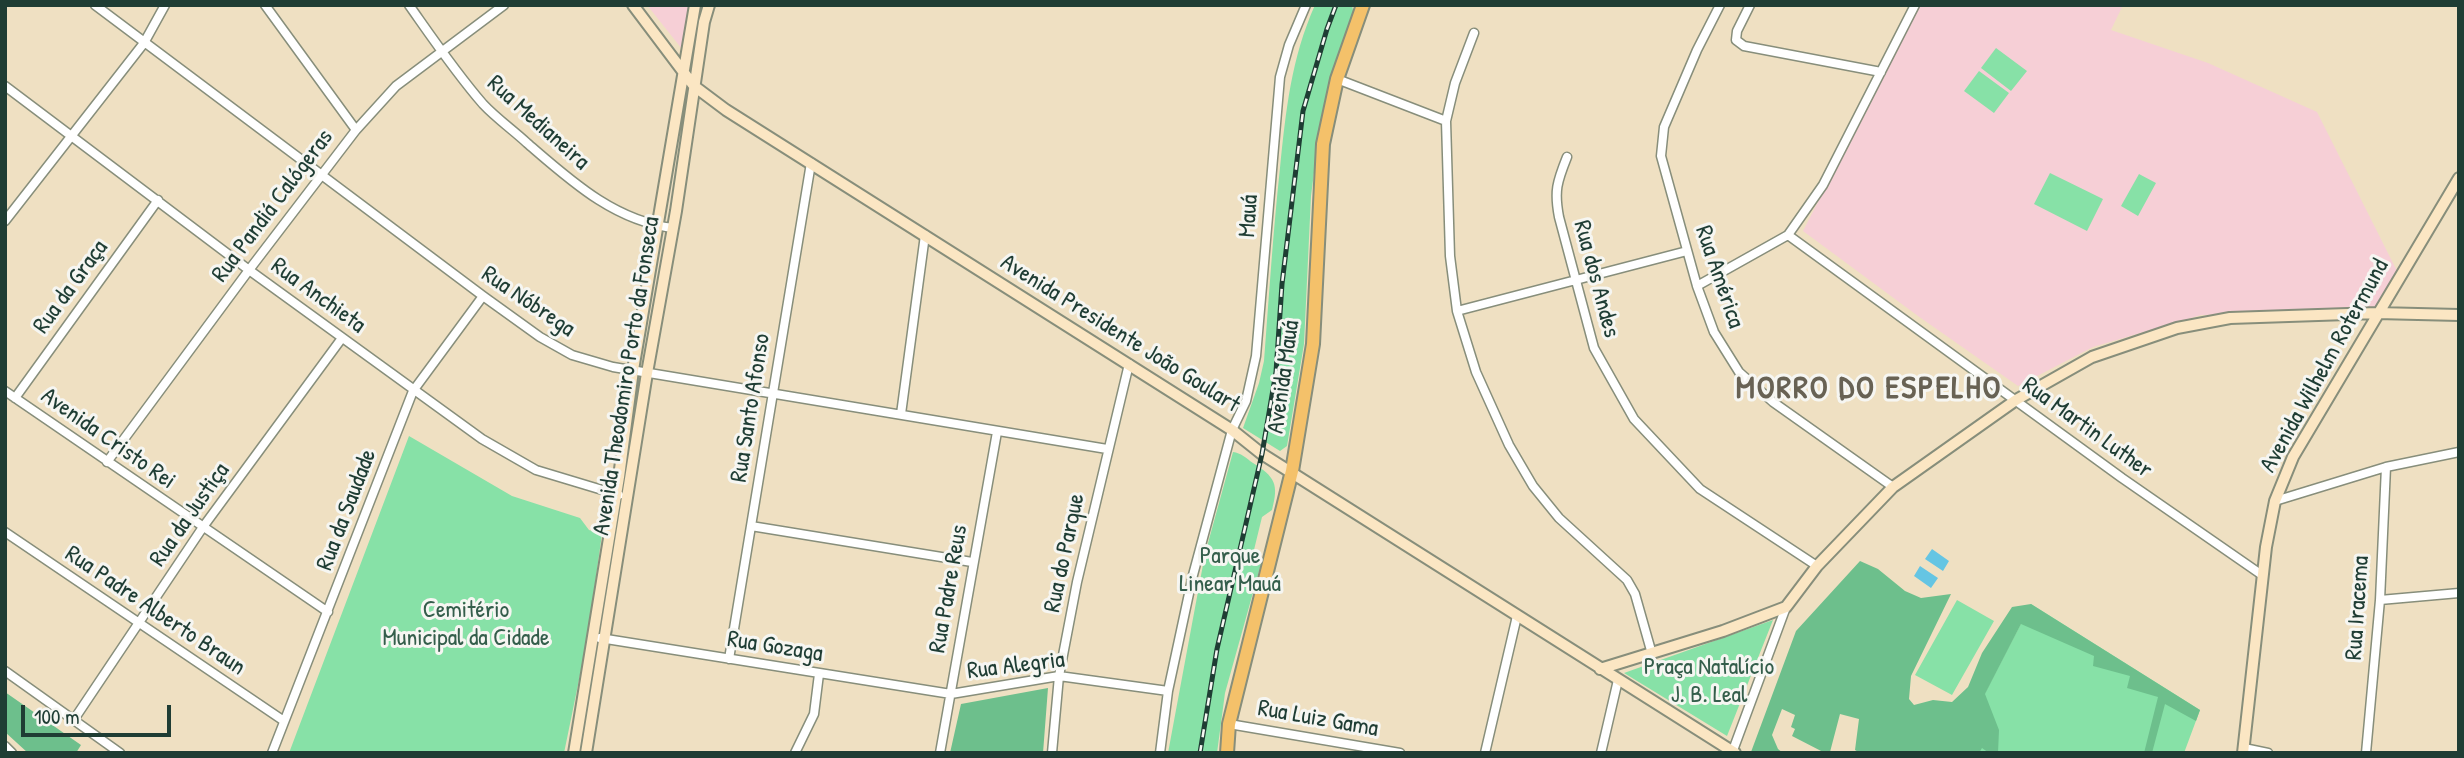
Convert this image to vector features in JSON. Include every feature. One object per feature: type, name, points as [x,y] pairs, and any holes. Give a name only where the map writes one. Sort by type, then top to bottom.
[{"type":"main road","name":"Avenida Mauá","points":[[1227,753],[1228,724],[1292,471],[1312,344],[1323,144],[1337,79],[1363,5]]},
{"type":"street","name":"Rua Nóbrega","points":[[94,5],[483,296],[540,337],[572,355],[647,373],[1107,449]]},
{"type":"street","points":[[5,221],[144,43],[165,5]]},
{"type":"street","points":[[265,5],[356,130]]},
{"type":"street","name":"Rua Medianeira","points":[[410,5],[441,51],[484,106],[574,183],[617,211],[658,226],[673,228]]},
{"type":"street","name":"Rua Pandiá Calógeras","points":[[107,462],[356,130],[396,86],[504,5]]},
{"type":"street","name":"Avenida Presidente João Goulart","points":[[633,5],[694,86],[726,110],[1232,429],[1262,454],[1733,752]]},
{"type":"street","name":"Avenida Theodomiro Porto da Fonseca","points":[[574,753],[591,684],[607,590],[621,542],[673,228],[694,86],[698,20],[695,5]]},
{"type":"street","name":"Avenida Theodomiro Porto da Fonseca","points":[[607,590],[609,541],[633,370],[674,122],[683,71],[698,20],[709,5]]},
{"type":"street","name":"Mauá","points":[[1232,429],[1246,401],[1256,356],[1280,77],[1289,45],[1306,5]]},
{"type":"street","name":"Rua América","points":[[1720,5],[1697,50],[1664,127],[1661,156],[1687,251],[1714,332],[1740,372],[1773,402],[1893,487]]},
{"type":"street","points":[[1750,5],[1737,31],[1736,40],[1744,46],[1881,72]]},
{"type":"street","points":[[1698,286],[1788,235],[1823,185],[1915,5]]},
{"type":"street","points":[[1474,33],[1455,83],[1446,121],[1450,256],[1457,311],[1476,372],[1509,445],[1533,486],[1559,518],[1627,580],[1635,594],[1652,654]]},
{"type":"street","points":[[1337,79],[1446,121]]},
{"type":"street","name":"Rua Anchieta","points":[[5,86],[249,270],[482,439],[536,470],[629,496]]},
{"type":"street","points":[[674,122],[689,124]]},
{"type":"street","name":"Rua dos Andes","points":[[1567,157],[1556,183],[1555,197],[1594,348],[1634,419],[1700,489],[1817,566]]},
{"type":"street","name":"Rua Santo Afonso","points":[[729,659],[811,163]]},
{"type":"street","name":"Avenida Wilhelm Rotermund","points":[[2244,750],[2262,575],[2275,501],[2293,457],[2459,178]]},
{"type":"street","points":[[665,180],[680,182]]},
{"type":"street","name":"Rua da Graça","points":[[15,398],[158,200]]},
{"type":"street","points":[[901,414],[925,235]]},
{"type":"street","name":"Rua Martin Luther","points":[[1788,235],[2122,478],[2262,575]]},
{"type":"street","points":[[1457,311],[1687,251]]},
{"type":"street","points":[[651,263],[666,265]]},
{"type":"street","name":"Rua da Saudade","points":[[272,753],[413,391],[483,296]]},
{"type":"street","points":[[1733,752],[1786,607],[1817,566],[1893,487],[2016,400],[2092,357],[2177,328],[2230,318],[2377,313],[2459,315]]},
{"type":"street","points":[[643,314],[657,316]]},
{"type":"street","name":"Rua da Justiça","points":[[75,718],[203,527],[342,338]]},
{"type":"street","name":"Rua do Parque","points":[[1052,753],[1059,676],[1107,449],[1129,364]]},
{"type":"street","name":"Avenida Cristo Rei","points":[[5,391],[328,612]]},
{"type":"street","points":[[627,416],[640,416]]},
{"type":"street","name":"Avenida Mauá","points":[[1160,753],[1168,691],[1192,575],[1232,429]]},
{"type":"street","name":"Rua Padre Reus","points":[[940,753],[997,432]]},
{"type":"street","points":[[622,450],[635,452]]},
{"type":"street","points":[[2275,501],[2386,467],[2459,452]]},
{"type":"street","name":"Rua Iracema","points":[[2366,753],[2380,600],[2386,467]]},
{"type":"street","points":[[751,526],[972,562]]},
{"type":"street","name":"Rua Padre Alberto Braun","points":[[5,532],[284,721]]},
{"type":"street","points":[[609,541],[621,542]]},
{"type":"street","points":[[2380,600],[2459,593]]},
{"type":"street","points":[[1600,669],[1723,631],[1786,607]]},
{"type":"street","points":[[1485,753],[1517,617]]},
{"type":"street","name":"Rua Gozaga","points":[[599,638],[951,694]]},
{"type":"street","points":[[5,671],[75,718],[120,753]]},
{"type":"street","points":[[795,753],[814,714],[819,674]]},
{"type":"street","name":"Rua Alegria","points":[[951,694],[1059,676],[1168,691]]},
{"type":"street","points":[[1601,753],[1618,680]]},
{"type":"street","name":"Avenida Theodomiro Porto da Fonseca","points":[[586,753],[591,684]]},
{"type":"street","name":"Rua Luiz Gama","points":[[1228,724],[1360,749],[1401,753]]},
{"type":"street","points":[[576,738],[588,740]]},
{"type":"street","points":[[5,747],[12,753]]},
{"type":"street","points":[[2244,750],[2268,753]]},
{"type":"shaded area","points":[[647,5],[690,5],[682,49]]},
{"type":"shaded area","points":[[1919,5],[2123,5],[2111,30],[2208,63],[2317,112],[2399,275],[2376,311],[2201,315],[2093,347],[2018,386],[1803,231]]},
{"type":"green space","points":[[1315,5],[1352,5],[1354,15],[1331,77],[1320,126],[1311,196],[1304,344],[1287,446],[1280,451],[1243,428],[1264,361],[1278,192],[1291,85],[1300,45]]},
{"type":"green space","points":[[1996,48],[2027,71],[2011,91],[1981,68]]},
{"type":"green space","points":[[1979,71],[2009,93],[1994,113],[1964,91]]},
{"type":"green space","points":[[2050,173],[2103,199],[2087,231],[2034,204]]},
{"type":"green space","points":[[2139,174],[2156,183],[2138,216],[2121,206]]},
{"type":"green space","name":"Cemitério Municipal da Cidade","points":[[409,436],[512,496],[580,518],[589,530],[602,534],[587,641],[564,753],[289,753]]},
{"type":"green space","name":"Parque Linear Mauá","points":[[1233,452],[1239,453],[1271,477],[1275,487],[1272,510],[1262,517],[1253,554],[1261,564],[1225,693],[1217,753],[1168,753],[1205,554]]},
{"type":"green space","points":[[1860,561],[1878,569],[1905,591],[1921,598],[1951,594],[1911,676],[1909,699],[1914,705],[1933,700],[1952,702],[1968,687],[1982,653],[2012,607],[2031,604],[2200,710],[2196,721],[2165,704],[2152,753],[2144,753],[2158,697],[2127,688],[2130,676],[2093,666],[2094,656],[2021,624],[1985,694],[1999,730],[1998,753],[1989,753],[1982,748],[1979,753],[1860,753],[1855,750],[1859,719],[1840,714],[1830,752],[1825,753],[1792,736],[1795,729],[1791,727],[1795,715],[1782,709],[1772,735],[1778,749],[1783,753],[1751,752],[1796,631]]},
{"type":"green space","points":[[1957,600],[1994,621],[1952,695],[1915,675]]},
{"type":"green space","points":[[2031,604],[2200,710],[2184,753],[1954,753]]},
{"type":"green space","name":"Praça Natalício J. B. Leal","points":[[1773,620],[1727,736],[1624,673]]},
{"type":"green space","points":[[1048,688],[1043,753],[950,753],[961,704]]},
{"type":"green space","points":[[5,692],[81,745],[76,753],[28,753],[5,732]]},
{"type":"water","points":[[1932,549],[1949,561],[1943,571],[1925,559]]},
{"type":"water","points":[[1920,566],[1938,578],[1931,588],[1914,576]]},
{"type":"railway","points":[[1200,753],[1217,649],[1262,454],[1276,372],[1282,284],[1303,111],[1336,5]]},
{"type":"district","name":"MORRO DO ESPELHO","points":[[1869,389]]}]
